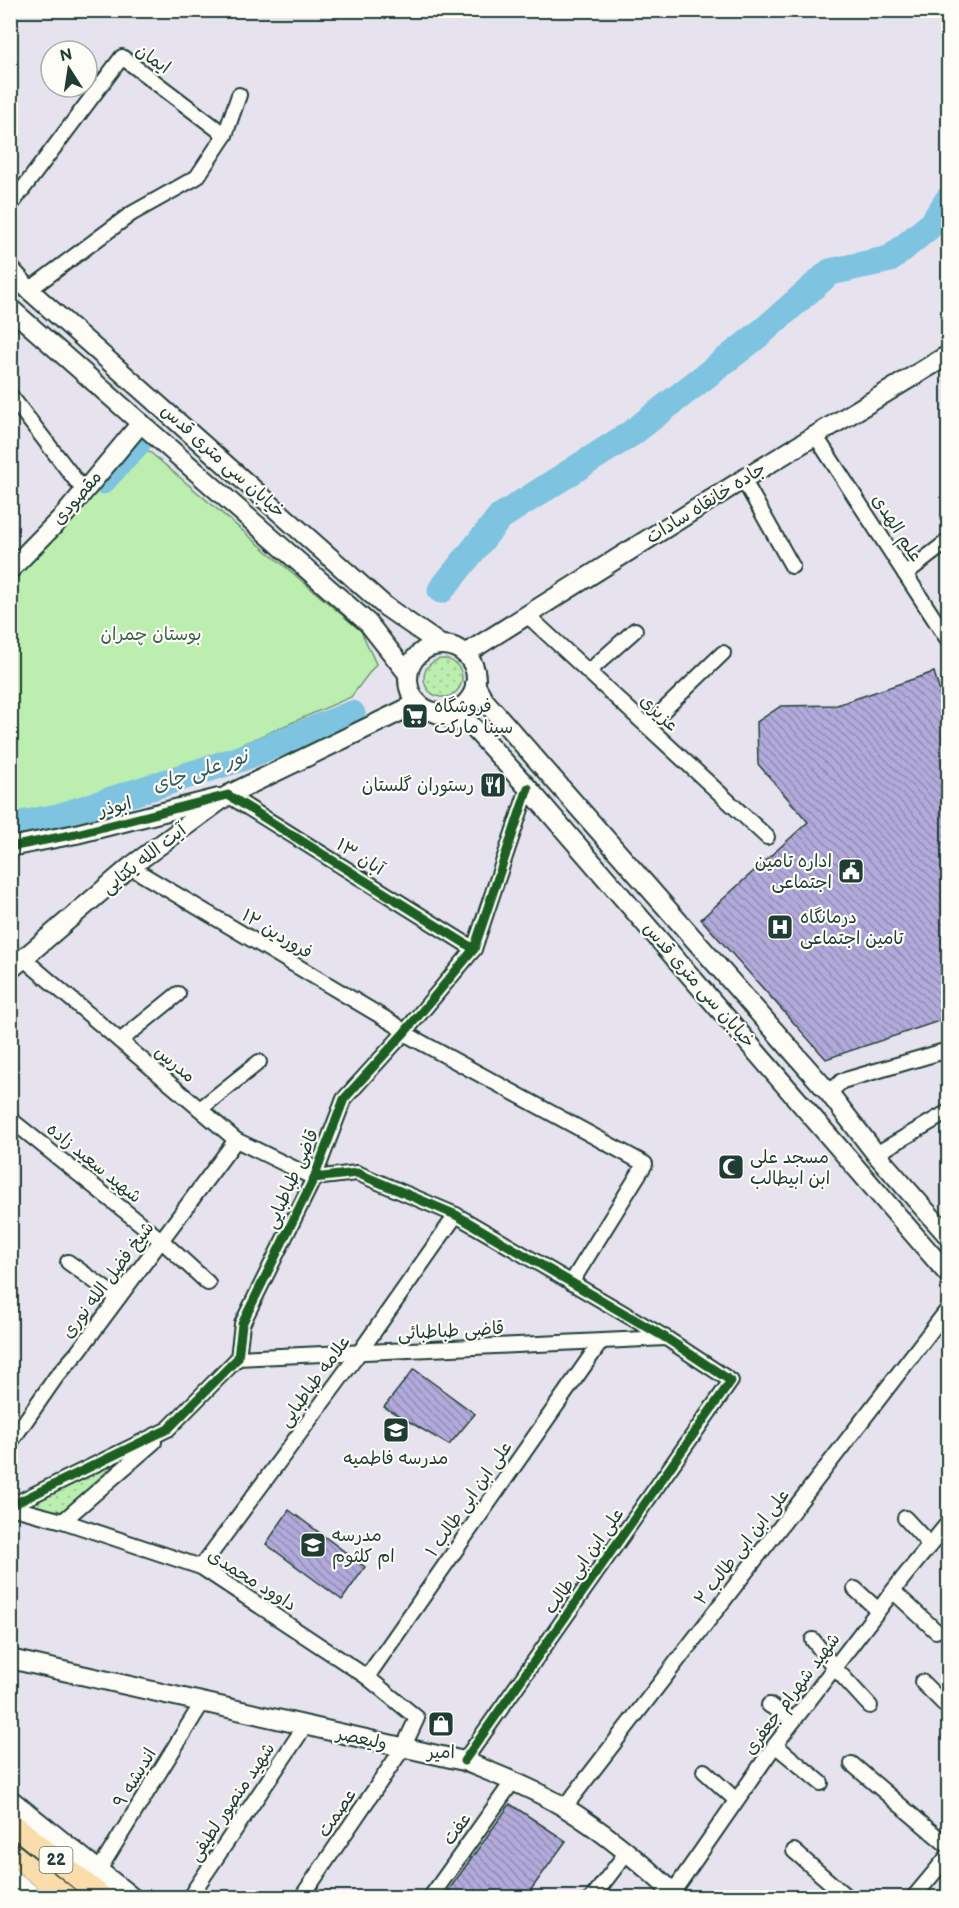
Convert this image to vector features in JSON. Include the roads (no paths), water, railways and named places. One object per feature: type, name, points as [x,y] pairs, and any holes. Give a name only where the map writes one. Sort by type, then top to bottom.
[{"type":"main road","name":"خیابان سی متری قدس","points":[[10,269],[29,290],[386,607],[441,645]]},
{"type":"main road","name":"خیابان سی متری قدس","points":[[12,312],[368,623],[408,674]]},
{"type":"main road","name":"جاده خانقاه سادات","points":[[465,654],[743,479],[948,355]]},
{"type":"main road","name":"مقصودی","points":[[10,570],[66,513],[141,423]]},
{"type":"main road","points":[[441,645],[450,646],[465,654],[475,669],[475,684],[466,703],[447,713],[436,713],[418,703],[411,694],[408,684],[408,674],[416,657],[424,651],[441,645]]},
{"type":"main road","name":"خیابان سی متری قدس","points":[[475,684],[484,700],[784,1042],[876,1154],[948,1236]]},
{"type":"main road","name":"آیت الله یکتایی","points":[[17,964],[130,867],[228,795],[418,703]]},
{"type":"main road","name":"خیابان سی متری قدس","points":[[436,713],[471,725],[763,1058],[948,1275]]},
{"type":"main road","name":"ابوذر","points":[[10,847],[76,834],[228,795]]},
{"type":"main road","points":[[763,1058],[784,1042]]},
{"type":"main road","name":"ولیعصر","points":[[10,1659],[464,1761],[513,1781],[564,1808],[627,1852],[676,1894]]},
{"type":"main road","points":[[10,1799],[133,1898]]},
{"type":"main road","name":"22","points":[[10,1822],[103,1898]]},
{"type":"main road","name":"22","points":[[10,1852],[68,1898]]},
{"type":"main road","points":[[10,1876],[36,1898]]},
{"type":"street","name":"ایمان","points":[[10,206],[122,57],[225,135]]},
{"type":"street","points":[[29,290],[131,214],[197,177],[225,135],[239,95]]},
{"type":"street","points":[[12,399],[84,491]]},
{"type":"street","name":"علم الهدی","points":[[815,435],[948,640]]},
{"type":"street","points":[[743,479],[792,566]]},
{"type":"street","points":[[905,574],[948,541]]},
{"type":"street","name":"عزیزی","points":[[527,615],[767,837]]},
{"type":"street","points":[[588,672],[635,630]]},
{"type":"street","points":[[647,726],[723,653]]},
{"type":"street","name":"قاضی طباطبایی","points":[[238,1358],[242,1324],[314,1178],[344,1099],[405,1033],[474,949],[528,789]]},
{"type":"street","name":"۱۳ آبان","points":[[228,795],[474,949]]},
{"type":"street","name":"۱۲ فروردین","points":[[130,867],[396,1025],[405,1033],[645,1164],[571,1283]]},
{"type":"street","name":"مدرس","points":[[17,964],[120,1041],[236,1140],[314,1178]]},
{"type":"street","points":[[120,1041],[178,994]]},
{"type":"street","points":[[828,1093],[842,1081],[948,1050]]},
{"type":"street","points":[[200,1109],[259,1062]]},
{"type":"street","points":[[876,1154],[948,1112]]},
{"type":"street","name":"شهید سعید زاده","points":[[10,1119],[161,1240],[208,1283]]},
{"type":"street","name":"شیخ فضل الله نوری","points":[[11,1441],[56,1377],[78,1352],[236,1140]]},
{"type":"street","points":[[314,1178],[357,1173],[456,1215],[666,1338]]},
{"type":"street","name":"علامه طباطبایی","points":[[201,1567],[359,1353],[456,1215]]},
{"type":"street","points":[[68,1262],[118,1298]]},
{"type":"street","name":"علی ابن ابی طالب ۲","points":[[564,1808],[948,1309]]},
{"type":"street","name":"قاضی طباطبائی","points":[[238,1358],[666,1338]]},
{"type":"street","name":"علی ابن ابی طالب","points":[[464,1761],[731,1381],[666,1338]]},
{"type":"street","name":"علی ابن ابی طالب ۱","points":[[367,1677],[600,1342]]},
{"type":"street","points":[[63,1521],[168,1430],[238,1358]]},
{"type":"street","points":[[10,1506],[168,1430]]},
{"type":"street","name":"داوود محمدی","points":[[10,1506],[63,1521],[201,1567],[367,1677],[417,1718]]},
{"type":"street","points":[[905,1518],[930,1545]]},
{"type":"street","name":"شهید شهرام جعفری","points":[[676,1894],[736,1800],[775,1745],[948,1523]]},
{"type":"street","points":[[855,1588],[878,1610]]},
{"type":"street","points":[[893,1591],[936,1631]]},
{"type":"street","points":[[813,1640],[870,1706]]},
{"type":"street","points":[[922,1682],[948,1708]]},
{"type":"street","name":"اندیشه ۹","points":[[99,1870],[202,1703]]},
{"type":"street","points":[[769,1705],[794,1720]]},
{"type":"street","name":"عصمت","points":[[301,1898],[403,1748],[417,1718]]},
{"type":"street","name":"شهید منصور لطیفی","points":[[189,1898],[305,1726]]},
{"type":"street","points":[[775,1745],[821,1783]]},
{"type":"street","points":[[852,1764],[948,1846]]},
{"type":"street","points":[[704,1771],[736,1800]]},
{"type":"street","name":"عفت","points":[[430,1898],[513,1781]]},
{"type":"street","points":[[794,1851],[848,1898]]},
{"type":"street","points":[[592,1898],[627,1852]]},
{"type":"street","points":[[913,1898],[948,1856]]},
{"type":"waterway","points":[[441,590],[500,517],[632,433],[762,332],[830,272],[890,259],[931,225],[948,200]]},
{"type":"waterway","points":[[102,481],[138,442]]},
{"type":"waterway","name":"نور علی چای","points":[[10,826],[58,817],[239,759],[352,714]]},
{"type":"place","name":"فروشگاه سینا مارکت","points":[[415,716]]},
{"type":"place","name":"رستوران گلستان","points":[[493,785]]},
{"type":"place","name":"اداره تامین اجتماعی","points":[[851,871]]},
{"type":"place","name":"درمانگاه تامین اجتماعی","points":[[780,927]]},
{"type":"place","name":"مسجد علی ابن ابیطالب","points":[[731,1167]]},
{"type":"place","name":"مدرسه فاطمیه","points":[[396,1430]]},
{"type":"place","name":"مدرسه ام کلثوم","points":[[313,1545]]},
{"type":"place","name":"امیر","points":[[441,1724]]},
{"type":"park label","name":"بوستان چمران","points":[[151,634]]}]
